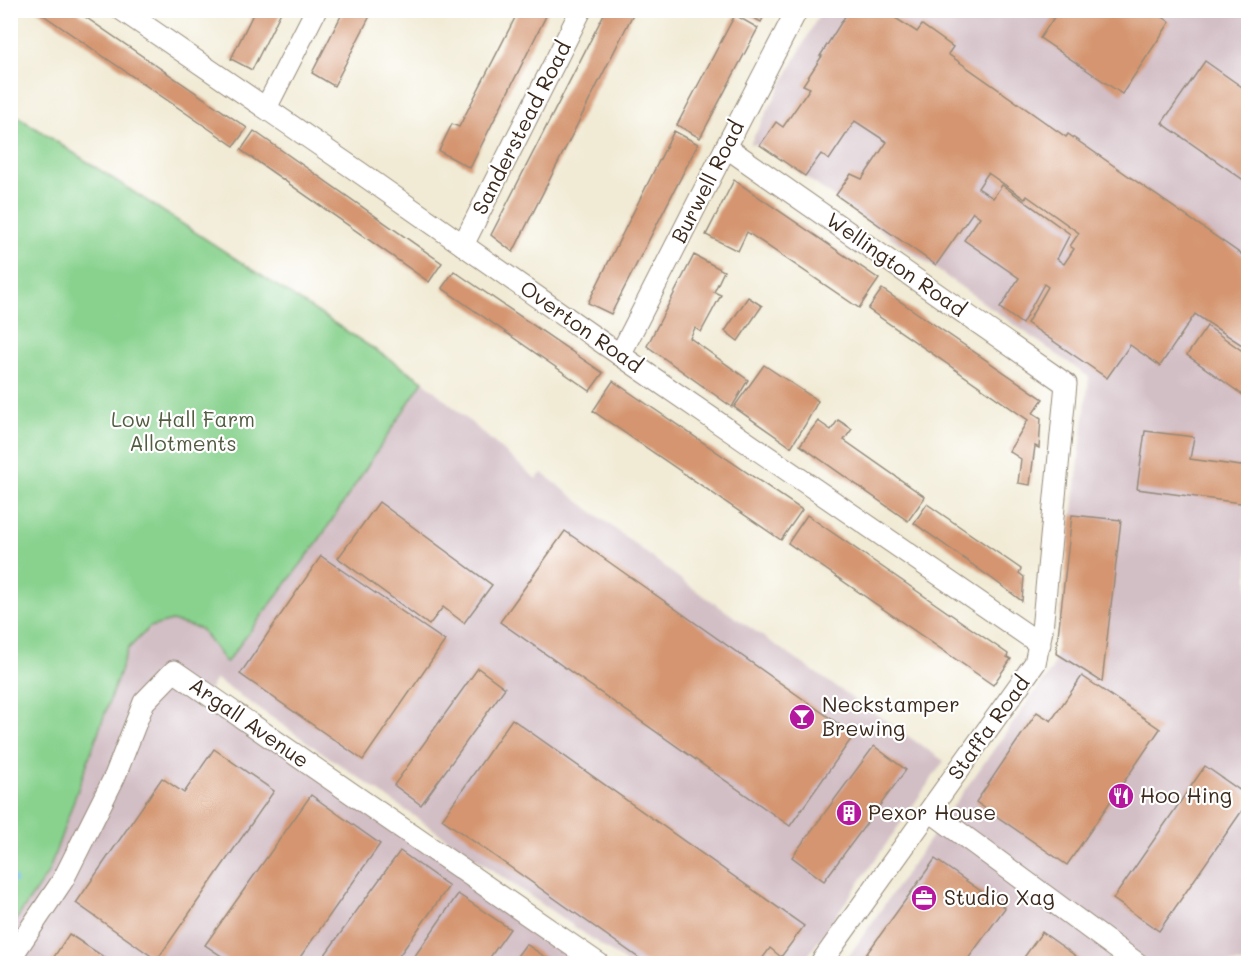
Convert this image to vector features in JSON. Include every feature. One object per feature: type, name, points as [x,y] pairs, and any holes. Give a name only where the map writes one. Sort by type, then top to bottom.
[{"type":"street","name":"Overton Road","points":[[122,10],[1040,645]]},
{"type":"street","points":[[266,108],[316,10]]},
{"type":"street","name":"Sanderstead Road","points":[[463,245],[581,10]]},
{"type":"street","name":"Burwell Road","points":[[620,355],[797,10]]},
{"type":"street","name":"Wellington Road","points":[[726,147],[1066,384]]},
{"type":"street","name":"Staffa Road","points":[[820,963],[1035,663],[1040,645],[1066,384]]},
{"type":"street","name":"Argall Avenue","points":[[10,959],[63,880],[115,776],[144,702],[174,671],[599,963]]},
{"type":"street","points":[[930,811],[1138,963]]},
{"type":"shaded area","points":[[821,11],[1248,11],[1248,963],[844,963],[1052,669],[1056,653],[1089,377],[760,145],[750,144]]},
{"type":"shaded area","points":[[423,381],[536,479],[542,473],[688,585],[944,761],[803,963],[627,963],[216,679],[207,693],[599,963],[11,964],[11,927],[48,873],[128,649],[150,627],[172,621],[201,629],[226,663],[317,543]]},
{"type":"green space","name":"Low Hall Farm Allotments","points":[[11,112],[423,381],[317,543],[226,663],[201,629],[172,621],[150,627],[128,649],[48,873],[11,927]]},
{"type":"building","points":[[36,10],[75,10],[247,128],[234,146]]},
{"type":"building","points":[[255,10],[282,10],[252,70],[231,59]]},
{"type":"building","points":[[344,10],[373,10],[334,86],[312,73]]},
{"type":"building","points":[[519,10],[549,10],[470,168],[439,151],[452,124],[459,127]]},
{"type":"building","points":[[606,10],[635,10],[513,252],[491,235]]},
{"type":"building","points":[[739,10],[767,10],[761,22]]},
{"type":"building","points":[[849,10],[883,10],[917,32],[922,25],[953,47],[948,54],[1066,137],[1068,134],[1248,259],[1248,349],[1195,314],[1160,366],[1130,345],[1107,378],[1027,323],[1048,287],[1044,284],[1022,324],[1000,308],[1019,278],[964,240],[980,217],[973,212],[936,265],[836,195],[851,174],[862,179],[887,142],[855,121],[829,160],[821,154],[805,176],[760,145],[776,122],[783,127],[810,88],[803,85],[822,56],[820,56]],"holes":[[[988,173],[1025,199],[1027,196],[1079,233],[1070,246],[1074,249],[1064,264],[1057,259],[1070,234],[1002,185],[993,198],[978,188]]]},
{"type":"building","points":[[1059,10],[1152,10],[1170,22],[1122,94],[1040,38]]},
{"type":"building","points":[[735,15],[758,28],[700,138],[677,125]]},
{"type":"building","points":[[1205,61],[1242,87],[1248,77],[1248,183],[1162,123]]},
{"type":"building","points":[[254,131],[442,263],[429,282],[241,150]]},
{"type":"building","points":[[674,131],[698,144],[611,314],[588,303]]},
{"type":"building","points":[[734,180],[879,279],[859,308],[747,232],[738,251],[706,235]]},
{"type":"building","points":[[694,255],[724,271],[714,292],[721,295],[701,332],[695,328],[690,338],[748,380],[732,407],[647,346]]},
{"type":"building","points":[[454,271],[603,373],[590,391],[442,288]]},
{"type":"building","points":[[882,289],[1043,399],[1033,413],[1041,418],[1039,448],[1035,446],[1030,485],[1018,483],[1021,459],[1009,451],[1028,420],[868,309]]},
{"type":"building","points":[[748,297],[762,306],[738,341],[725,331]]},
{"type":"building","points":[[1207,326],[1248,355],[1247,398],[1187,355]]},
{"type":"building","points":[[764,365],[818,401],[791,447],[734,407]]},
{"type":"building","points":[[613,381],[802,510],[781,540],[593,411]]},
{"type":"building","points":[[838,420],[852,429],[844,440],[925,497],[908,521],[800,445],[818,421],[831,430]]},
{"type":"building","points":[[1145,431],[1194,437],[1190,459],[1248,467],[1248,504],[1137,489]]},
{"type":"building","points":[[379,502],[492,585],[464,623],[443,607],[429,625],[338,558]]},
{"type":"building","points":[[927,504],[1021,569],[1019,573],[1024,577],[1022,601],[914,523]]},
{"type":"building","points":[[807,515],[1008,654],[1007,657],[1011,659],[993,685],[788,543]]},
{"type":"building","points":[[1072,515],[1121,520],[1102,682],[1056,653]]},
{"type":"building","points":[[565,531],[854,735],[790,826],[500,622]]},
{"type":"building","points":[[321,556],[445,641],[363,760],[240,674]]},
{"type":"building","points":[[478,668],[505,688],[421,805],[394,785]]},
{"type":"building","points":[[1082,676],[1160,729],[1067,865],[976,802],[1037,712],[1051,721]]},
{"type":"building","points":[[512,719],[804,926],[781,957],[770,948],[759,963],[646,963],[442,819]]},
{"type":"building","name":"Pexor House","points":[[874,746],[906,770],[824,881],[792,857]]},
{"type":"building","points":[[214,749],[274,791],[157,960],[76,903],[162,778],[184,793]]},
{"type":"building","points":[[1205,766],[1248,796],[1248,802],[1159,931],[1113,899]]},
{"type":"building","points":[[311,795],[380,844],[296,963],[232,963],[205,945]]},
{"type":"building","points":[[400,851],[449,886],[394,963],[319,963]]},
{"type":"building","points":[[935,859],[1005,908],[965,963],[860,963]]},
{"type":"building","points":[[458,894],[510,929],[486,963],[410,963]]},
{"type":"building","points":[[1042,932],[1080,959],[1086,963],[1020,963]]},
{"type":"building","points":[[69,934],[113,963],[50,963]]},
{"type":"building","points":[[526,944],[554,963],[512,963]]},
{"type":"waterway","points":[[10,877],[14,880]]},
{"type":"place","name":"Neckstamper Brewing","points":[[802,717]]},
{"type":"place","name":"Hoo Hing","points":[[1121,796]]},
{"type":"place","name":"Pexor House","points":[[849,813]]},
{"type":"place","name":"Studio Xag","points":[[924,898]]}]
